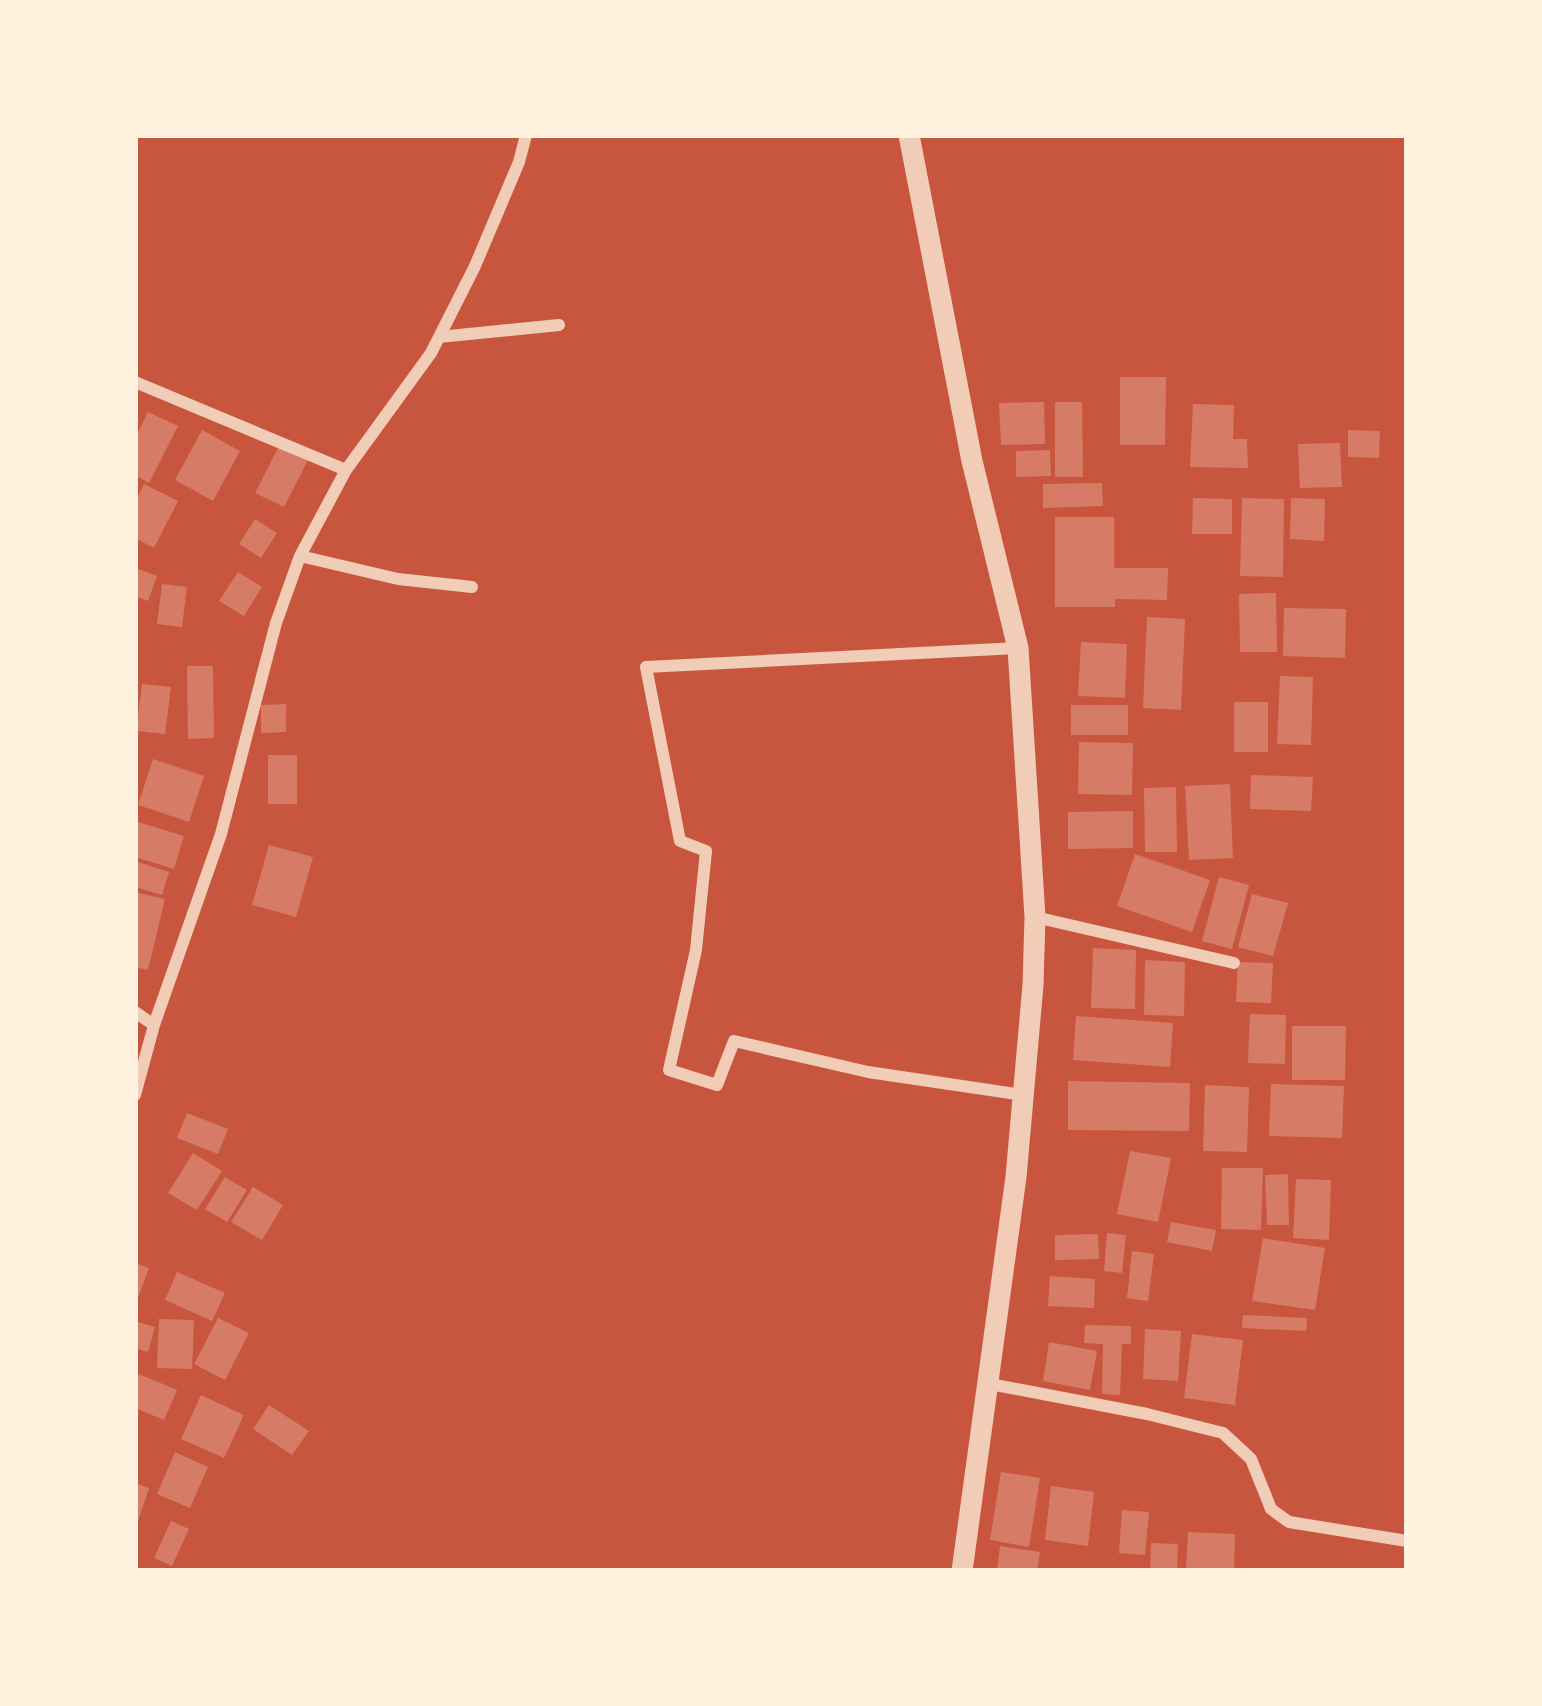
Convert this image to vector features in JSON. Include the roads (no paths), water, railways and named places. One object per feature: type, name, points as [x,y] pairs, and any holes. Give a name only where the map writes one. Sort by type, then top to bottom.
[{"type":"street","points":[[135,1095],[154,1024],[221,834],[276,623],[300,556],[346,470],[387,418],[439,337],[475,266],[526,135]]},
{"type":"street","points":[[909,135],[972,461],[1018,648],[1035,916],[1023,1095],[990,1384],[962,1571]]},
{"type":"street","points":[[439,337],[560,325]]},
{"type":"street","points":[[135,382],[346,470]]},
{"type":"street","points":[[300,556],[398,579],[472,587]]},
{"type":"street","points":[[1018,648],[646,667],[680,841],[706,851],[696,950],[668,1070],[717,1085],[734,1041],[868,1072],[1023,1095]]},
{"type":"street","points":[[1035,916],[1234,963]]},
{"type":"street","points":[[135,1012],[154,1024]]},
{"type":"street","points":[[990,1384],[1223,1433],[1251,1459],[1270,1509],[1289,1522],[1407,1540]]}]
